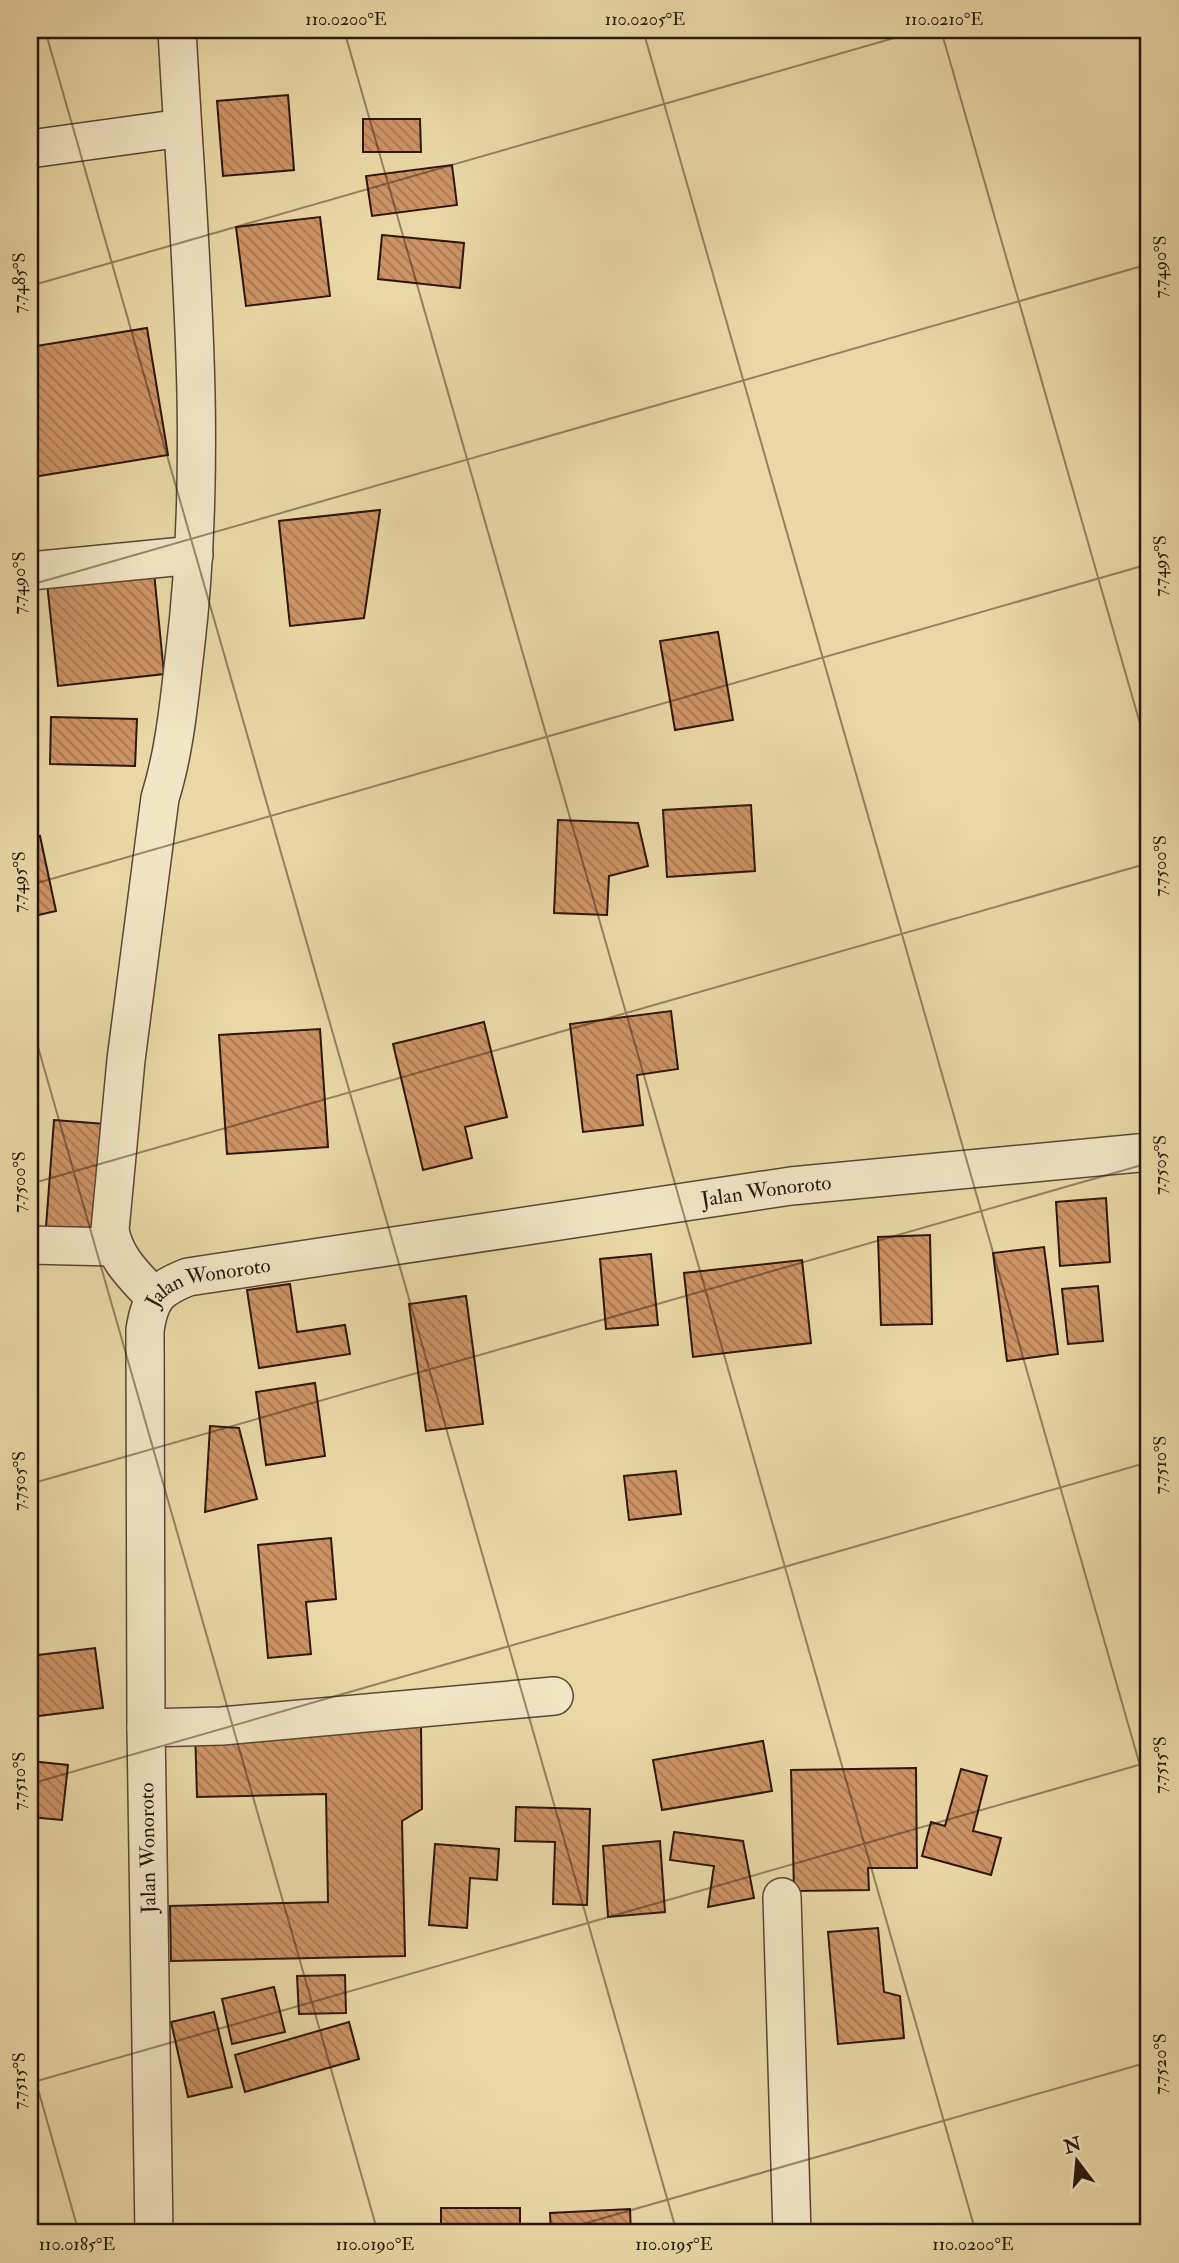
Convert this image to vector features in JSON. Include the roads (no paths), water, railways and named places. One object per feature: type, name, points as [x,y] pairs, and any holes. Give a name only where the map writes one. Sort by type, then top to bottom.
[{"type":"street","points":[[154,1297],[124,1265],[113,1247],[110,1230],[126,1060],[160,798],[172,760],[194,555],[194,310],[177,30]]},
{"type":"street","points":[[30,149],[182,128]]},
{"type":"street","points":[[30,571],[194,555]]},
{"type":"street","name":"Jalan Wonoroto","points":[[155,2233],[146,1728],[145,1330],[154,1297],[167,1285],[188,1277],[458,1234],[791,1186],[1149,1152]]},
{"type":"street","points":[[30,1245],[113,1247]]},
{"type":"street","points":[[146,1728],[222,1726],[554,1696]]},
{"type":"street","points":[[782,1897],[792,2233]]}]
